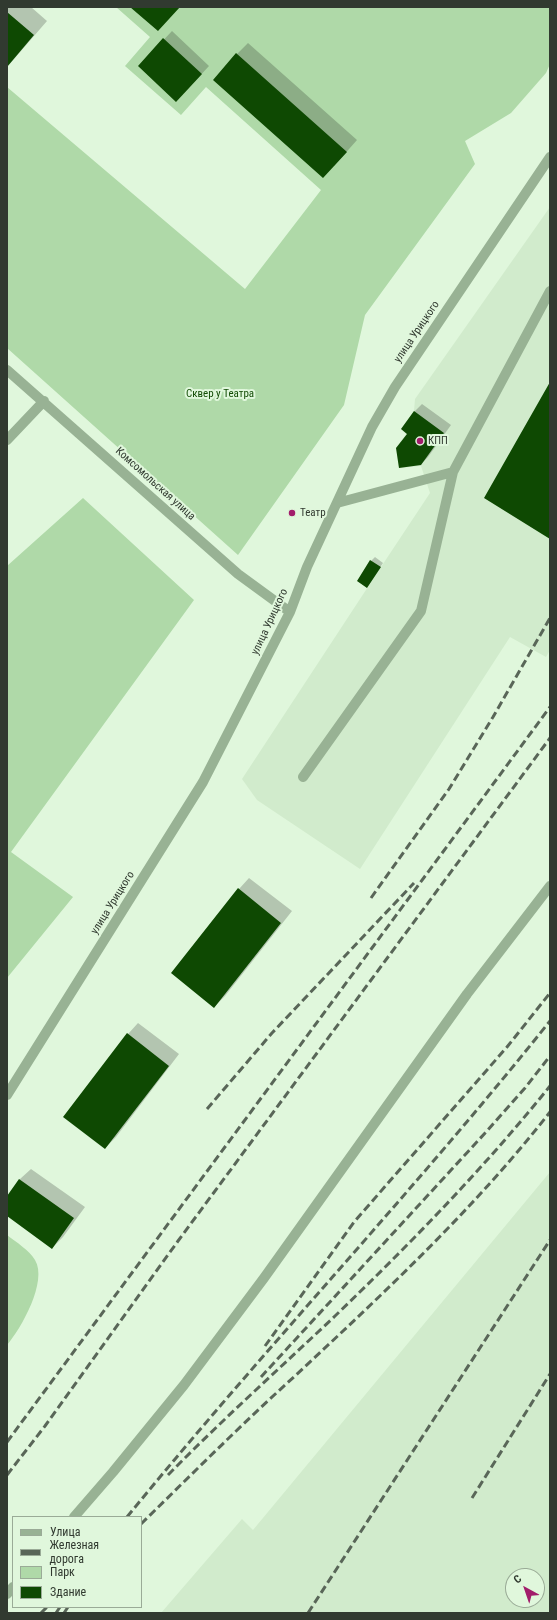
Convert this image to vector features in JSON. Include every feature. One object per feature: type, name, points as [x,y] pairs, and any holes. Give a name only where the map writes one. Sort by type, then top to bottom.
[{"type":"street","name":"улица Урицкого","points":[[7,1095],[202,782],[290,612],[308,567],[372,427],[395,387],[550,157]]},
{"type":"street","points":[[303,777],[421,611],[453,472],[550,291]]},
{"type":"street","name":"Комсомольская улица","points":[[7,370],[44,401],[238,574],[290,612]]},
{"type":"street","points":[[7,440],[44,401]]},
{"type":"street","points":[[337,503],[453,472]]},
{"type":"street","points":[[75,1516],[113,1472],[198,1366],[264,1278],[466,994],[550,886]]},
{"type":"shaded area","points":[[550,207],[550,650],[546,657],[510,637],[360,869],[257,800],[242,779],[430,493],[421,466],[399,468],[396,448],[406,434],[401,429],[414,411],[415,399]]},
{"type":"shaded area","points":[[550,1172],[550,1613],[161,1613],[242,1519],[253,1530]]},
{"type":"green space","name":"Сквер у Театра","points":[[116,7],[550,7],[550,64],[546,73],[511,113],[465,141],[475,164],[365,315],[344,405],[238,555],[7,348],[7,87],[245,289],[321,190],[206,87],[181,115],[125,66],[150,37]]},
{"type":"green space","points":[[83,498],[194,600],[11,852],[73,897],[7,978],[7,566]]},
{"type":"green space","points":[[7,1235],[22,1246],[35,1260],[38,1269],[38,1280],[36,1292],[25,1317],[13,1338],[7,1345]]},
{"type":"building","points":[[130,7],[180,7],[158,31]]},
{"type":"building","points":[[7,12],[34,35],[7,67]]},
{"type":"building","points":[[163,38],[202,74],[176,102],[138,66]]},
{"type":"building","points":[[236,53],[347,152],[323,178],[213,80]]},
{"type":"building","points":[[550,382],[550,539],[484,498]]},
{"type":"building","name":"КПП","points":[[414,411],[444,433],[421,465],[399,468],[396,448],[407,434],[401,429]]},
{"type":"building","points":[[370,560],[381,567],[367,588],[357,581]]},
{"type":"building","points":[[238,888],[281,923],[214,1008],[171,973]]},
{"type":"building","points":[[127,1033],[169,1066],[105,1149],[63,1117]]},
{"type":"building","points":[[19,1179],[74,1218],[52,1249],[7,1216],[7,1196]]},
{"type":"railway","points":[[371,898],[449,789],[493,717],[550,618]]},
{"type":"railway","points":[[7,1442],[550,707]]},
{"type":"railway","points":[[7,1475],[45,1426],[178,1241],[550,738]]},
{"type":"railway","points":[[207,1109],[272,1033],[414,883]]},
{"type":"railway","points":[[265,1346],[354,1222],[507,1047],[550,993]]},
{"type":"railway","points":[[128,1516],[179,1454],[446,1147],[550,1021]]},
{"type":"railway","points":[[261,1377],[486,1132],[525,1088],[550,1056]]},
{"type":"railway","points":[[168,1475],[230,1414],[335,1316],[419,1233],[473,1176],[550,1086]]},
{"type":"railway","points":[[142,1523],[237,1430],[363,1312],[460,1216],[521,1148],[550,1112]]},
{"type":"railway","points":[[308,1613],[550,1240]]},
{"type":"railway","points":[[472,1498],[550,1374]]},
{"type":"railway","points":[[41,1613],[46,1608]]},
{"type":"railway","points":[[56,1613],[59,1608]]},
{"type":"railway","points":[[64,1613],[67,1608]]},
{"type":"place","name":"КПП","points":[[420,441]]},
{"type":"place","name":"Театр","points":[[292,513]]}]
